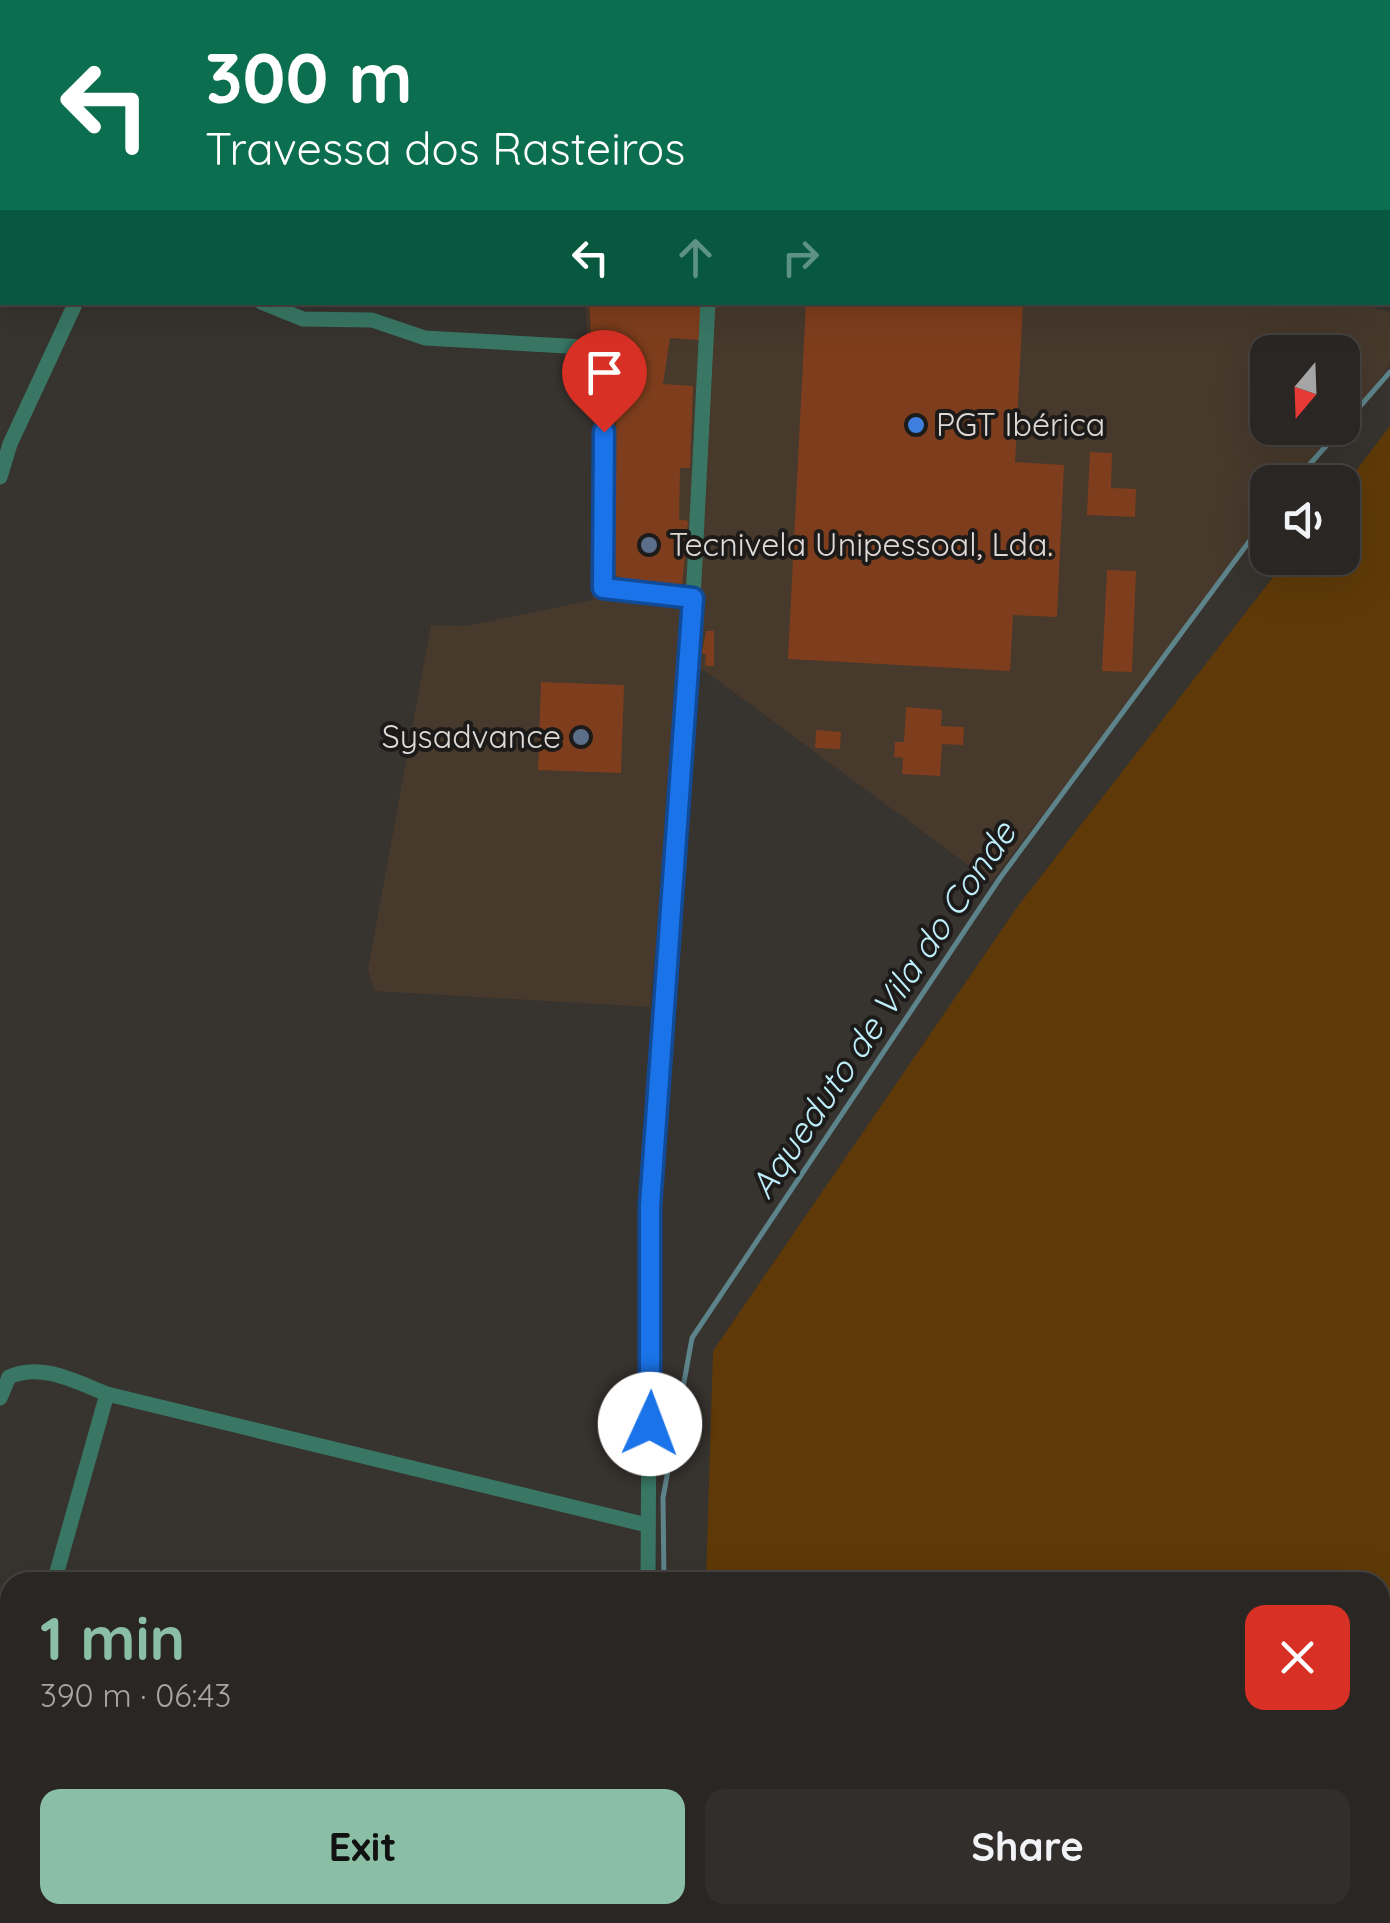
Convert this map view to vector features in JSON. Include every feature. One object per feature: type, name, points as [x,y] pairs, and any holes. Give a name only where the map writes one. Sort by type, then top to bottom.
[{"type":"street","points":[[0,477],[10,444],[75,305]]},
{"type":"street","points":[[268,305],[303,319],[372,320],[424,338],[584,347],[605,354],[603,588],[693,598]]},
{"type":"street","points":[[648,1572],[650,1206],[693,598],[708,305]]},
{"type":"street","points":[[0,1398],[9,1377],[22,1371],[54,1373],[107,1394],[647,1525]]},
{"type":"street","points":[[57,1572],[107,1394]]},
{"type":"shaded area","points":[[585,305],[1363,305],[1390,312],[1390,365],[1360,404],[1360,335],[1250,335],[1250,445],[1329,445],[1313,465],[1250,465],[1250,546],[991,882],[705,671],[682,669],[650,1007],[374,991],[368,969],[431,625],[466,626],[593,600],[603,371],[587,336]]},
{"type":"shaded area","points":[[1390,426],[1390,1572],[706,1572],[713,1351],[1018,906],[1275,575],[1360,575],[1360,466]]},
{"type":"building","points":[[589,305],[701,305],[699,340],[670,338],[663,384],[693,386],[690,468],[680,468],[679,519],[688,521],[682,587],[626,585],[610,569],[620,335],[591,333]]},
{"type":"building","points":[[806,305],[1023,305],[1015,462],[1064,465],[1057,617],[1013,615],[1010,671],[788,659]]},
{"type":"building","points":[[1090,452],[1112,453],[1111,488],[1136,489],[1135,517],[1087,515]]},
{"type":"building","points":[[1107,570],[1136,571],[1132,672],[1102,671]]},
{"type":"building","points":[[706,631],[714,631],[714,666],[705,666],[706,655],[702,653]]},
{"type":"building","name":"Sysadvance","points":[[541,682],[624,685],[621,773],[538,770]]},
{"type":"building","points":[[906,707],[942,710],[941,726],[964,727],[963,745],[942,744],[940,776],[902,774],[903,758],[894,757],[895,742],[904,742]]},
{"type":"building","points":[[816,730],[841,732],[840,749],[815,748]]},
{"type":"waterway","name":"Aqueduto de Vila do Conde","points":[[1360,406],[1390,372]]},
{"type":"waterway","name":"Aqueduto de Vila do Conde","points":[[1309,465],[1327,445]]},
{"type":"waterway","name":"Aqueduto de Vila do Conde","points":[[664,1572],[663,1498],[692,1338],[1000,878],[1250,540]]},
{"type":"place","name":"PGT Ibérica","points":[[916,425]]},
{"type":"place","name":"Tecnivela Unipessoal, Lda.","points":[[649,545]]},
{"type":"place","name":"Sysadvance","points":[[581,737]]},
{"type":"route","points":[[604,432],[603,588],[693,598],[650,1206],[650,1424]]}]
